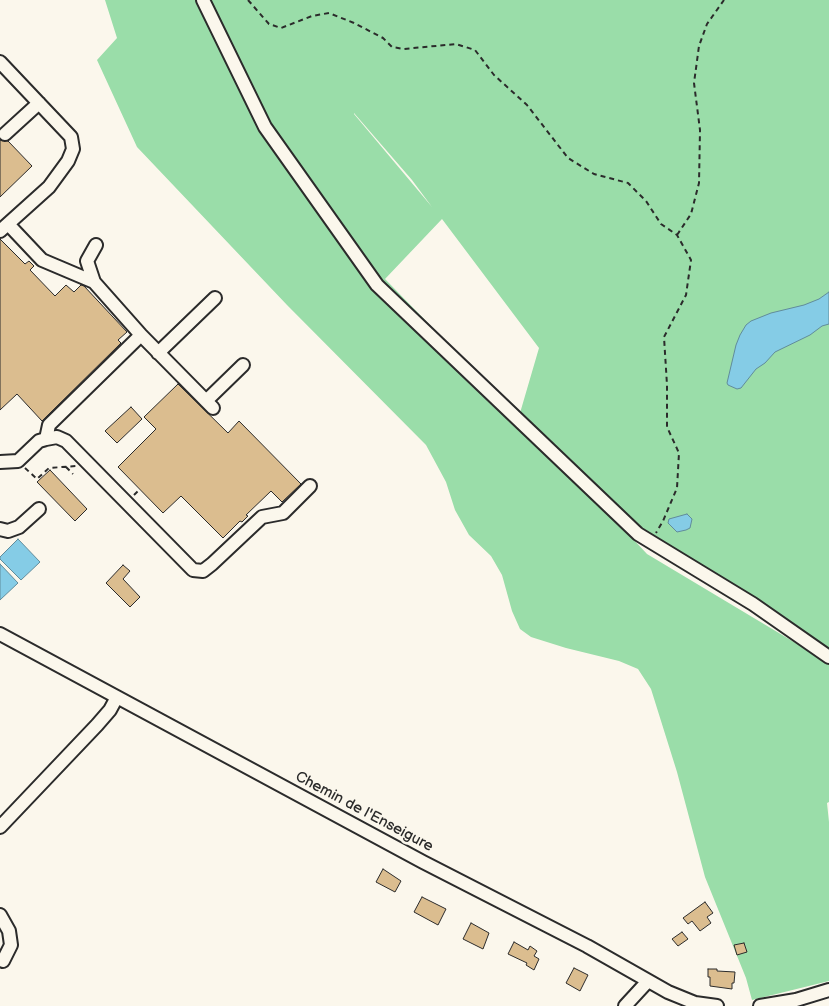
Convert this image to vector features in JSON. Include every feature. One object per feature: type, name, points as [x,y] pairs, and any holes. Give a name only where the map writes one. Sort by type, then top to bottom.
[{"type":"street","points":[[203,0],[265,127],[377,285],[638,534],[753,604],[829,657]]},
{"type":"street","points":[[0,62],[71,137],[73,149],[68,161],[49,187],[4,227],[42,260],[94,282]]},
{"type":"street","points":[[5,134],[39,103]]},
{"type":"street","points":[[96,245],[87,261],[94,282],[141,335],[209,405],[243,365]]},
{"type":"street","points":[[23,260],[33,251]]},
{"type":"street","points":[[158,353],[215,298]]},
{"type":"street","points":[[46,438],[50,425],[141,335]]},
{"type":"street","points":[[0,462],[18,461],[39,441],[46,438],[57,438],[66,441],[193,570],[203,571],[262,517],[283,513],[310,486]]},
{"type":"street","points":[[0,529],[8,531],[19,527],[39,509]]},
{"type":"street","name":"Chemin de l'Enseigure","points":[[0,634],[423,862],[588,946],[648,981],[683,999],[717,1006]]},
{"type":"street","points":[[0,827],[97,725],[110,710],[117,697]]},
{"type":"street","points":[[0,915],[9,931],[12,945],[3,961]]},
{"type":"street","points":[[624,1006],[648,981]]},
{"type":"street","points":[[760,1006],[796,1000],[829,990]]},
{"type":"path","points":[[248,0],[269,24],[281,28],[312,16],[329,13],[354,22],[383,38],[392,47],[404,49],[456,44],[475,50],[494,76],[527,105],[568,158],[594,174],[628,183],[646,201],[661,224],[677,235],[690,260],[686,295],[664,338],[667,427],[679,453],[677,488],[663,521],[651,541]]},
{"type":"path","points":[[677,235],[691,214],[700,183],[700,130],[694,82],[699,46],[707,24],[724,0]]},
{"type":"path","points":[[24,466],[37,480],[49,468],[76,466]]},
{"type":"path","points":[[66,467],[73,474]]},
{"type":"path","points":[[132,493],[134,496],[140,489]]},
{"type":"green space","points":[[105,0],[829,0],[829,650],[648,544],[520,413],[539,348],[442,219],[385,279],[503,400],[647,554],[829,663],[829,802],[827,803],[829,822],[829,981],[752,1000],[746,978],[705,877],[677,772],[651,689],[638,669],[619,661],[531,637],[520,629],[512,611],[502,575],[491,556],[469,535],[455,510],[446,482],[426,445],[287,305],[137,147],[97,60],[117,38]],"holes":[[[354,113],[412,180],[432,207]]]},
{"type":"water","points":[[829,292],[829,324],[775,352],[765,363],[756,369],[741,388],[737,389],[728,385],[736,345],[746,325],[771,313],[804,305],[819,299]]},
{"type":"water","points":[[687,514],[692,519],[690,528],[686,530],[677,532],[668,523],[669,519]]},
{"type":"water","points":[[18,539],[40,562],[21,580],[0,559]]},
{"type":"water","points":[[0,564],[18,583],[0,600]]},
{"type":"building","points":[[0,140],[8,141],[32,166],[0,197]]},
{"type":"building","points":[[0,239],[25,264],[29,261],[34,266],[30,270],[55,296],[66,285],[74,292],[81,285],[84,286],[127,332],[118,340],[121,343],[42,421],[17,394],[0,410]]},
{"type":"building","points":[[178,384],[228,433],[239,421],[301,484],[282,502],[271,491],[246,515],[248,516],[242,522],[240,521],[223,538],[181,496],[163,513],[118,467],[156,429],[144,417]]},
{"type":"building","points":[[131,407],[142,419],[117,443],[105,431]]},
{"type":"building","points":[[50,470],[87,509],[75,521],[37,482]]},
{"type":"building","points":[[123,565],[130,571],[123,579],[140,597],[130,607],[106,583]]},
{"type":"building","points":[[383,869],[401,881],[395,892],[376,882]]},
{"type":"building","points":[[422,897],[446,909],[438,925],[414,912]]},
{"type":"building","points":[[705,902],[713,913],[707,917],[711,923],[700,931],[692,921],[688,924],[683,918]]},
{"type":"building","points":[[471,923],[489,933],[483,949],[463,939]]},
{"type":"building","points":[[682,932],[688,939],[678,946],[672,939]]},
{"type":"building","points":[[514,942],[528,950],[530,946],[537,951],[534,956],[539,959],[534,970],[526,965],[527,963],[508,954]]},
{"type":"building","points":[[744,943],[747,952],[737,955],[734,945]]},
{"type":"building","points":[[574,968],[588,975],[580,991],[566,983]]},
{"type":"building","points":[[708,969],[735,972],[732,989],[710,986]]}]
